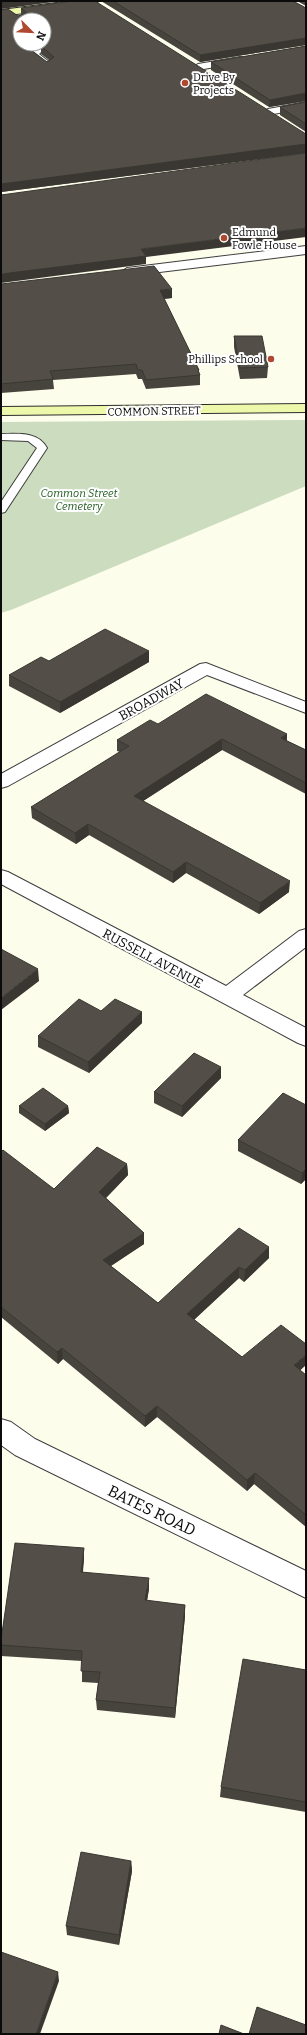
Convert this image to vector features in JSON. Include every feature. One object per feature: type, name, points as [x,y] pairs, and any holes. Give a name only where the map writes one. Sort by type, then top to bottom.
[{"type":"main road","points":[[5,12],[93,2]]},
{"type":"main road","name":"COMMON STREET","points":[[1,411],[306,408]]},
{"type":"street","points":[[34,52],[34,55],[48,65]]},
{"type":"street","points":[[210,75],[194,65],[252,58]]},
{"type":"street","points":[[280,121],[264,110],[306,105]]},
{"type":"street","points":[[111,274],[306,250]]},
{"type":"street","name":"BROADWAY","points":[[1,782],[206,668],[306,708]]},
{"type":"street","name":"RUSSELL AVENUE","points":[[1,876],[306,1038]]},
{"type":"street","points":[[227,997],[306,936]]},
{"type":"street","name":"BATES ROAD","points":[[1,1430],[25,1447],[306,1586]]},
{"type":"lane","points":[[1,437],[31,438],[37,440],[42,448],[1,510]]},
{"type":"green space","name":"Common Street Cemetery","points":[[306,420],[306,486],[1,613],[1,422]]},
{"type":"building","points":[[73,1],[95,1],[306,134],[306,144],[1,184],[1,10],[8,9],[12,12],[12,52],[34,52],[47,62],[54,57],[48,52],[52,52],[52,12],[26,12],[21,8]]},
{"type":"building","points":[[113,1],[293,1],[306,8],[306,38],[200,55]]},
{"type":"building","points":[[306,46],[306,93],[270,100],[211,62]]},
{"type":"building","points":[[306,102],[306,124],[280,107]]},
{"type":"building","points":[[306,153],[306,228],[141,249],[146,256],[1,274],[1,195]]},
{"type":"building","points":[[154,266],[172,289],[160,290],[199,370],[200,375],[146,380],[142,370],[138,370],[136,364],[50,371],[53,379],[1,384],[1,284]]},
{"type":"building","points":[[234,336],[262,336],[268,367],[240,368]]},
{"type":"building","points":[[105,629],[149,651],[60,702],[9,675],[41,657],[49,661]]},
{"type":"building","points":[[206,694],[287,734],[281,738],[306,750],[306,783],[222,739],[134,796],[290,881],[260,903],[186,862],[173,872],[88,824],[75,833],[31,807],[129,746],[117,740],[150,720],[158,724]]},
{"type":"building","points":[[1,949],[38,969],[1,998]]},
{"type":"building","points":[[79,999],[101,1011],[115,999],[142,1012],[88,1062],[38,1036]]},
{"type":"building","points":[[194,1053],[221,1067],[182,1106],[154,1092]]},
{"type":"building","points":[[43,1088],[68,1106],[45,1124],[19,1106]]},
{"type":"building","points":[[283,1093],[306,1105],[306,1169],[302,1173],[238,1140]]},
{"type":"building","points":[[97,1147],[127,1164],[99,1192],[144,1233],[103,1260],[158,1303],[239,1228],[269,1247],[245,1270],[239,1267],[187,1314],[242,1357],[281,1325],[306,1344],[306,1355],[294,1365],[306,1375],[306,1515],[255,1473],[247,1480],[157,1406],[145,1416],[62,1348],[57,1352],[1,1307],[1,1152],[3,1150],[54,1189]]},
{"type":"building","points":[[15,1543],[84,1548],[81,1572],[149,1578],[145,1600],[185,1605],[175,1708],[96,1700],[100,1672],[81,1671],[82,1651],[1,1645]]},
{"type":"building","points":[[243,1659],[306,1670],[306,1802],[221,1787]]},
{"type":"building","points":[[81,1852],[131,1861],[119,1935],[66,1926]]},
{"type":"building","points":[[1,1952],[58,1972],[36,2034],[1,2034]]},
{"type":"building","points":[[257,2007],[306,2025],[306,2034],[249,2034]]},
{"type":"building","points":[[221,2025],[244,2034],[219,2034]]},
{"type":"place","name":"Drive By Projects","points":[[185,83]]},
{"type":"place","name":"Edmund Fowle House","points":[[224,238]]},
{"type":"place","name":"Phillips School","points":[[271,359]]}]
